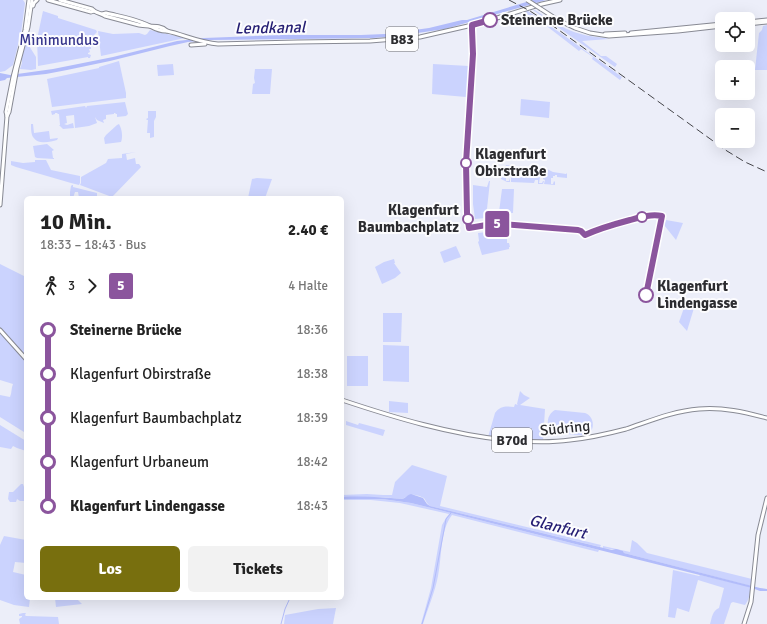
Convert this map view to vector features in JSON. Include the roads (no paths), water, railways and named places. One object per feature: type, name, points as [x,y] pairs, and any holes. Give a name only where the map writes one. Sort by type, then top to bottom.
[{"type":"main road","points":[[26,0],[28,10]]},
{"type":"main road","points":[[0,205],[7,116],[31,0]]},
{"type":"main road","points":[[28,27],[31,0]]},
{"type":"main road","points":[[16,68],[34,4],[37,0]]},
{"type":"main road","name":"B83","points":[[48,0],[91,12],[94,11]]},
{"type":"main road","name":"B83","points":[[61,0],[92,9],[102,14],[106,13],[143,23],[154,29],[167,31],[212,44],[370,42],[420,37],[481,23],[560,0]]},
{"type":"main road","points":[[527,0],[568,25],[583,31],[595,33],[622,34],[715,26]]},
{"type":"main road","points":[[755,20],[767,21]]},
{"type":"main road","points":[[755,21],[767,21]]},
{"type":"main road","points":[[199,41],[191,45],[212,44]]},
{"type":"main road","points":[[0,330],[24,356]]},
{"type":"main road","name":"Südring","points":[[344,401],[385,415],[438,429],[467,435],[533,442],[564,441],[596,436],[626,429],[664,415],[698,409],[743,411],[767,418]]},
{"type":"main road","points":[[744,624],[750,607],[753,591],[757,542],[767,498]]},
{"type":"waterway","points":[[422,624],[433,588],[446,519],[451,513]]},
{"type":"waterway","points":[[281,624],[289,600]]},
{"type":"railway","points":[[509,0],[530,11],[556,28],[727,151],[745,162],[767,172]]},
{"type":"place","name":"Steinerne Brücke","points":[[490,20]]},
{"type":"place","name":"Klagenfurt Obirstraße","points":[[466,163]]},
{"type":"place","name":"Klagenfurt Baumbachplatz","points":[[468,219]]},
{"type":"place","name":"Klagenfurt Lindengasse","points":[[646,295]]},
{"type":"water label","name":"Lendkanal","points":[[270,27]]},
{"type":"water label","name":"Glanfurt","points":[[558,526]]},
{"type":"park label","name":"Minimundus","points":[[59,40]]}]
